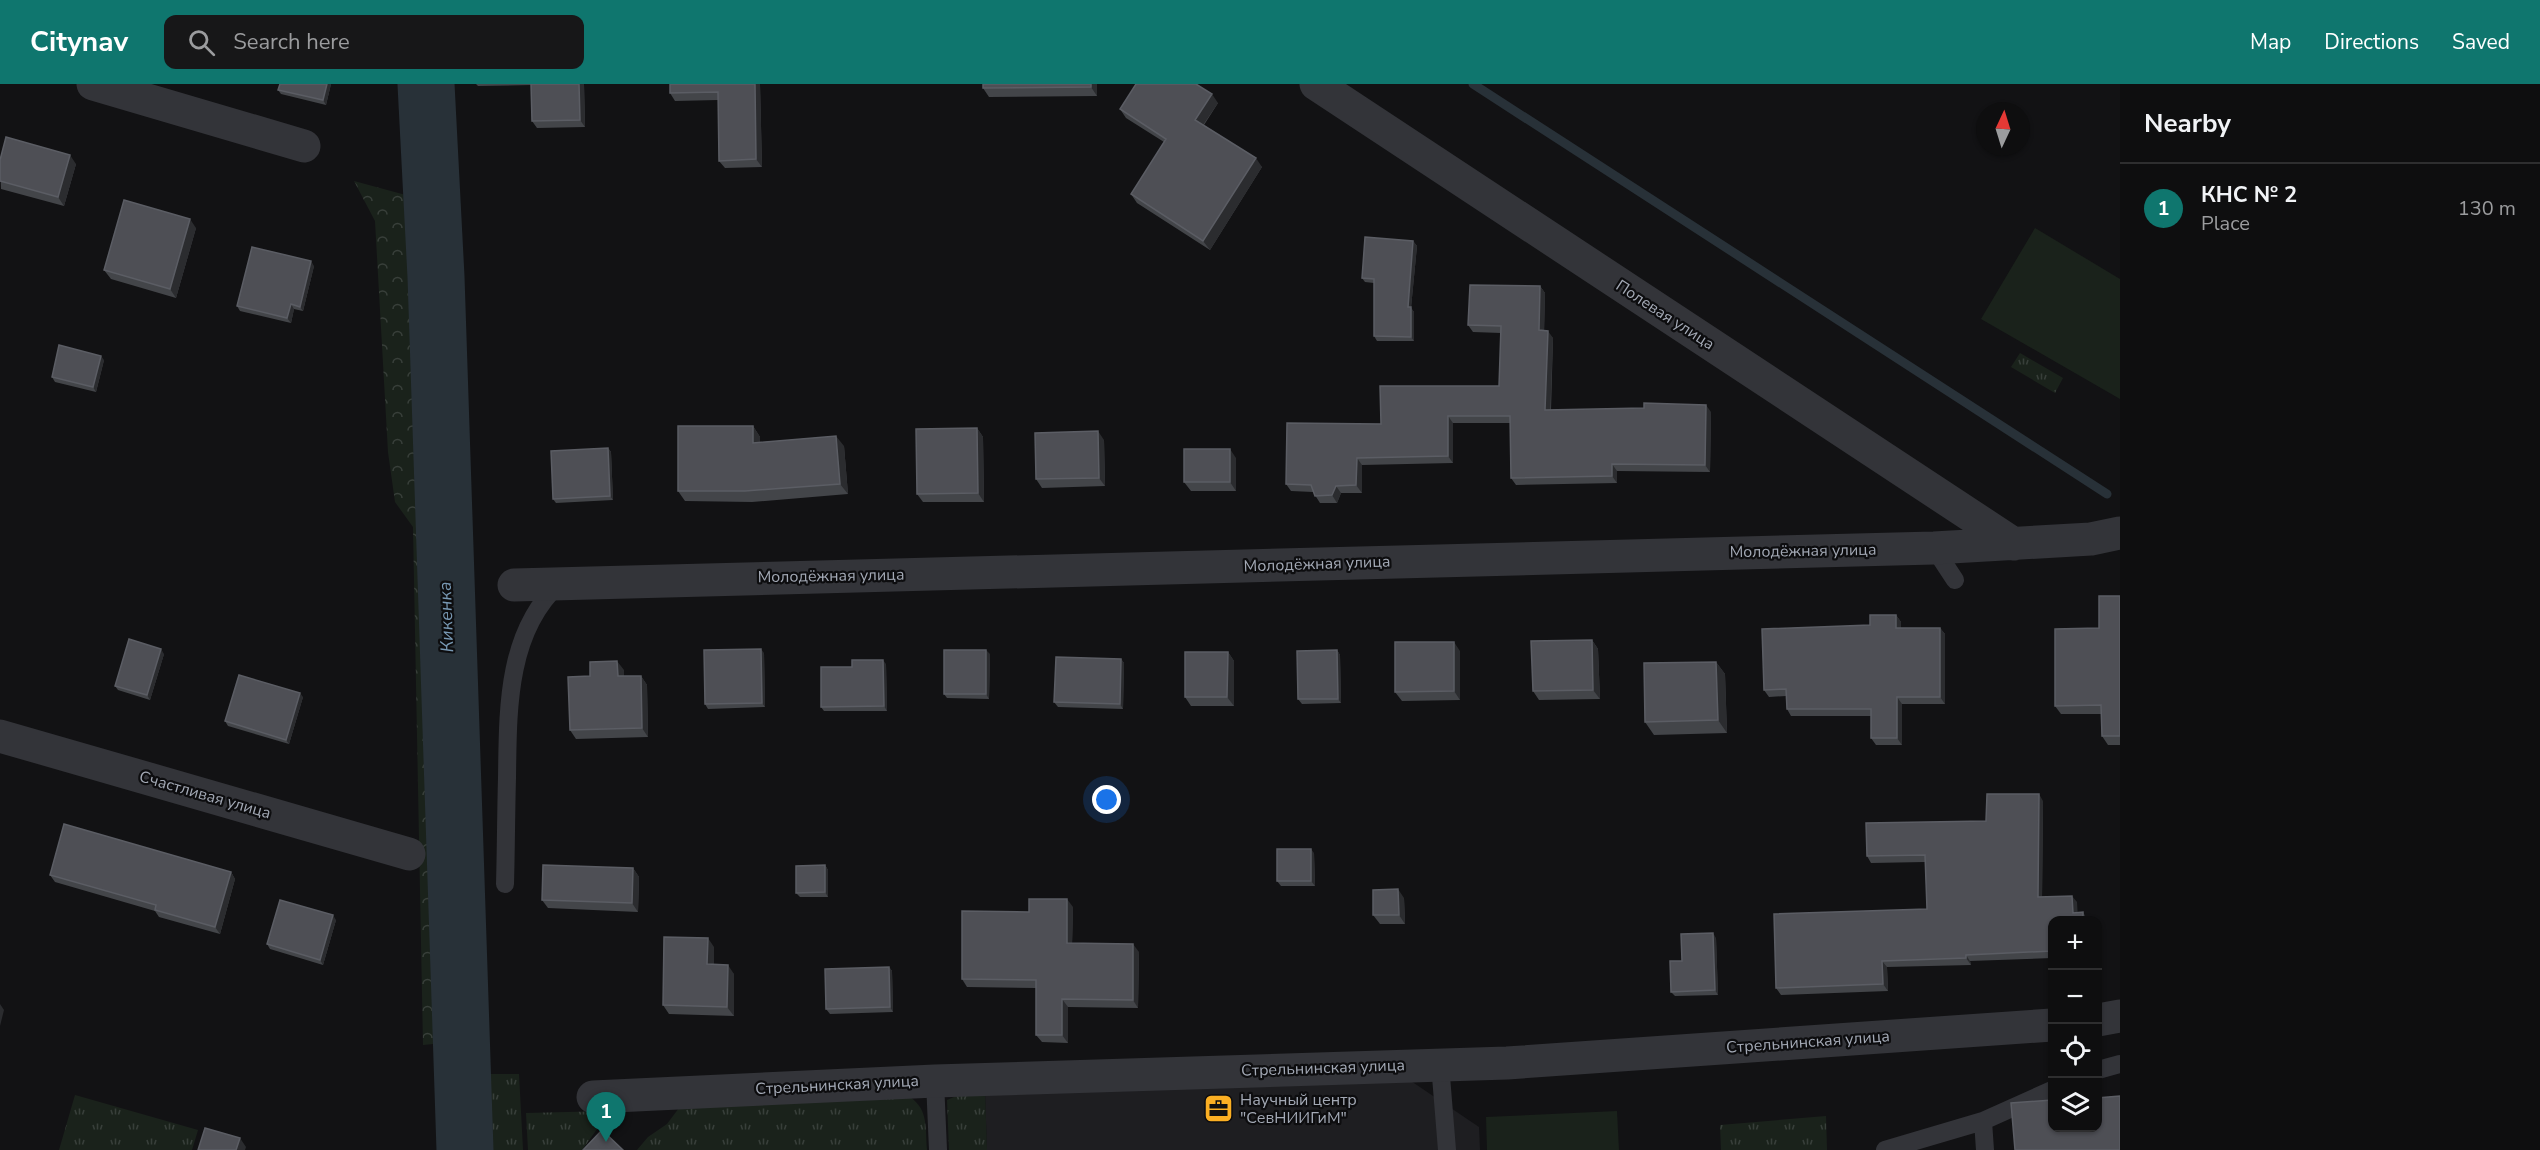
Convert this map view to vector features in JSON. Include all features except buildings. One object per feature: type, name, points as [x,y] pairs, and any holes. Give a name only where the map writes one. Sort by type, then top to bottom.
[{"type":"street","points":[[93,84],[304,146]]},
{"type":"street","name":"Полевая улица","points":[[1316,84],[2014,544]]},
{"type":"street","name":"Молодёжная улица","points":[[514,585],[1934,548],[2091,539],[2120,533]]},
{"type":"street","name":"Счастливая улица","points":[[0,736],[409,854]]},
{"type":"street","points":[[2102,1019],[2120,1016]]},
{"type":"street","name":"Стрельнинская улица","points":[[593,1097],[934,1081],[1507,1063],[2048,1025]]},
{"type":"lane","points":[[1934,548],[1955,580]]},
{"type":"lane","points":[[505,884],[507,726],[512,683],[524,635],[548,594],[560,583]]},
{"type":"lane","points":[[1440,1064],[1447,1150]]},
{"type":"lane","points":[[2102,1069],[2120,1064]]},
{"type":"lane","points":[[934,1081],[938,1150]]},
{"type":"lane","points":[[1886,1150],[1983,1121],[2048,1092]]},
{"type":"lane","points":[[1983,1121],[1985,1150]]},
{"type":"shaded area","name":"Научный центр \"СевНИИГиМ\"","points":[[1408,1079],[1479,1127],[1480,1150],[987,1150],[985,1091]]},
{"type":"green space","points":[[417,84],[433,84],[439,211],[465,1055],[459,1058],[450,1074],[452,1042],[450,978]]},
{"type":"green space","points":[[354,181],[413,197],[435,514],[452,1042],[423,1045],[413,527],[395,502],[388,452],[375,221]]},
{"type":"green space","points":[[2035,228],[2120,279],[2120,399],[1981,319]]},
{"type":"green space","points":[[2020,353],[2063,378],[2055,393],[2011,367]]},
{"type":"green space","points":[[470,1074],[519,1074],[523,1150],[470,1150]]},
{"type":"green space","points":[[968,1091],[985,1091],[987,1150],[949,1150],[947,1100]]},
{"type":"green space","points":[[75,1095],[198,1130],[192,1150],[59,1150]]},
{"type":"green space","points":[[910,1097],[923,1114],[927,1150],[637,1150],[648,1137],[667,1124],[682,1104]]},
{"type":"green space","points":[[610,1111],[582,1150],[528,1150],[526,1113]]},
{"type":"green space","points":[[1617,1111],[1619,1150],[1487,1150],[1486,1117]]},
{"type":"green space","points":[[1826,1116],[1827,1150],[1721,1150],[1720,1125]]},
{"type":"waterway","name":"Кикенка","points":[[426,84],[436,277],[465,1150]]},
{"type":"waterway","points":[[1473,84],[2107,494]]},
{"type":"place","name":"Научный центр \"СевНИИГиМ\"","points":[[1219,1109]]},
{"type":"place","name":"КНС № 2","points":[[606,1142]]}]
